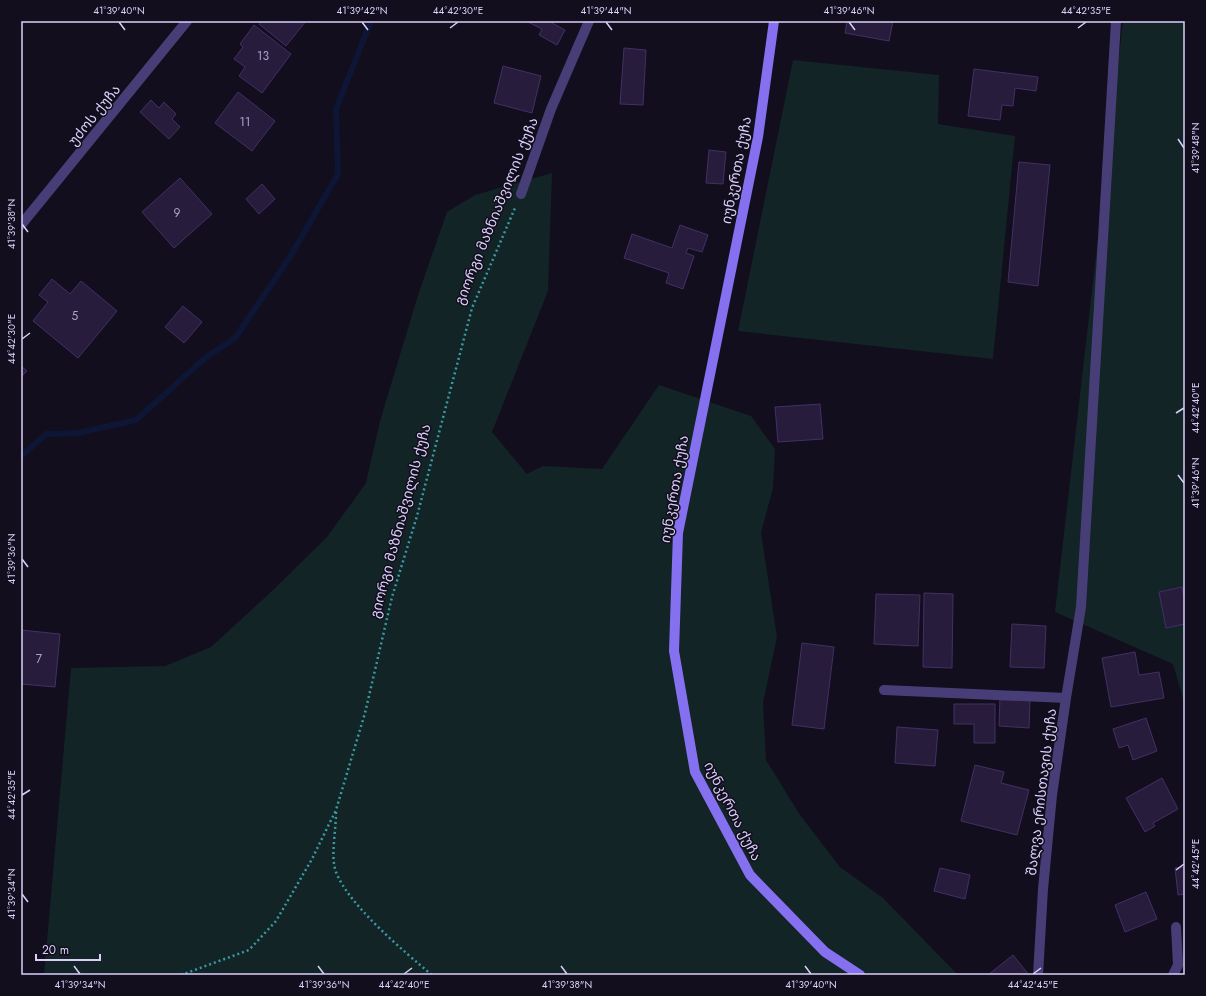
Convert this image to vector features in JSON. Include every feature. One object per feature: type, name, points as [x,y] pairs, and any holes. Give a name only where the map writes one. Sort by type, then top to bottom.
[{"type":"main road","name":"იუნკერთა ქუჩა","points":[[774,21],[758,137],[678,533],[674,651],[695,772],[750,875],[825,952],[860,975]]},
{"type":"street","name":"უძოს ქუჩა","points":[[21,225],[188,21]]},
{"type":"street","name":"გიორგი მაზნიაშვილის ქუჩა","points":[[521,194],[551,109],[589,21]]},
{"type":"street","points":[[1066,698],[1081,607],[1116,21]]},
{"type":"street","name":"შალვა ერისთავის ქუჩა","points":[[884,690],[1066,698],[1052,795],[1043,889],[1038,975]]},
{"type":"street","points":[[1173,975],[1178,965],[1176,927]]},
{"type":"path","name":"გიორგი მაზნიაშვილის ქუჩა","points":[[181,975],[249,950],[255,945],[276,921],[312,859],[336,810],[365,713],[392,597],[417,516],[472,308],[521,194]]},
{"type":"path","points":[[336,810],[334,866],[345,889],[381,932],[432,975]]},
{"type":"shaded area","points":[[1123,21],[1185,21],[1185,705],[1173,664],[1055,612]]},
{"type":"shaded area","points":[[793,60],[939,75],[938,124],[1015,136],[993,359],[738,331]]},
{"type":"shaded area","points":[[552,173],[548,291],[492,432],[527,474],[543,466],[602,469],[659,385],[751,416],[775,449],[773,488],[761,533],[777,637],[763,703],[766,760],[800,815],[840,867],[883,898],[958,975],[44,975],[71,668],[165,666],[211,647],[271,592],[327,537],[366,483],[380,421],[419,292],[447,212],[475,195]]},
{"type":"building","points":[[261,21],[306,21],[286,46],[259,24]]},
{"type":"building","points":[[526,21],[553,21],[552,23],[565,30],[557,45],[539,35],[542,29]]},
{"type":"building","points":[[847,21],[893,21],[889,41],[845,33]]},
{"type":"building","points":[[254,25],[291,54],[262,93],[239,76],[245,67],[234,59],[243,47],[240,44]]},
{"type":"building","points":[[624,48],[646,50],[643,105],[620,104]]},
{"type":"building","points":[[503,66],[541,76],[532,113],[494,103]]},
{"type":"building","points":[[974,69],[1038,77],[1036,91],[1015,88],[1013,106],[1002,105],[1000,120],[968,116]]},
{"type":"building","points":[[238,92],[275,121],[252,151],[215,123]]},
{"type":"building","points":[[151,100],[159,108],[164,102],[176,114],[172,119],[180,127],[169,139],[140,112]]},
{"type":"building","points":[[709,150],[726,152],[723,184],[706,183]]},
{"type":"building","points":[[1019,162],[1050,165],[1038,286],[1008,282]]},
{"type":"building","points":[[180,178],[212,214],[174,248],[142,212]]},
{"type":"building","points":[[262,184],[275,199],[259,214],[246,199]]},
{"type":"building","points":[[680,225],[708,235],[702,252],[688,248],[686,253],[694,256],[683,289],[666,283],[669,273],[624,258],[632,234],[672,248]]},
{"type":"building","points":[[52,279],[70,294],[81,281],[117,311],[78,358],[33,321],[48,302],[39,295]]},
{"type":"building","points":[[183,306],[202,322],[184,343],[165,327]]},
{"type":"building","points":[[21,366],[27,371],[21,377]]},
{"type":"building","points":[[820,404],[823,439],[778,442],[775,407]]},
{"type":"building","points":[[1182,587],[1185,600],[1185,624],[1166,628],[1159,592]]},
{"type":"building","points":[[924,593],[953,594],[952,668],[923,667]]},
{"type":"building","points":[[876,594],[920,595],[918,646],[874,644]]},
{"type":"building","points":[[1012,624],[1046,626],[1044,668],[1010,667]]},
{"type":"building","points":[[21,630],[60,634],[55,687],[21,684]]},
{"type":"building","points":[[802,643],[834,647],[824,729],[792,725]]},
{"type":"building","points":[[1135,652],[1139,675],[1159,672],[1164,698],[1111,707],[1102,658]]},
{"type":"building","points":[[1000,697],[1030,699],[1029,728],[999,726]]},
{"type":"building","points":[[954,704],[995,704],[995,743],[974,743],[974,724],[954,724]]},
{"type":"building","points":[[1146,718],[1157,751],[1133,760],[1128,745],[1119,748],[1113,729]]},
{"type":"building","points":[[897,727],[938,730],[935,766],[895,763]]},
{"type":"building","points":[[975,765],[1004,772],[1001,783],[1029,790],[1017,835],[961,821]]},
{"type":"building","points":[[1162,778],[1178,809],[1153,823],[1155,826],[1145,832],[1126,798]]},
{"type":"building","points":[[1185,867],[1185,894],[1178,895],[1175,868]]},
{"type":"building","points":[[940,868],[970,875],[965,899],[934,891]]},
{"type":"building","points":[[1146,892],[1157,919],[1125,932],[1115,905]]},
{"type":"building","points":[[1013,955],[1029,975],[988,975]]},
{"type":"waterway","points":[[21,456],[46,434],[78,433],[136,420],[205,358],[235,338],[290,257],[338,174],[336,109],[371,21]]}]
